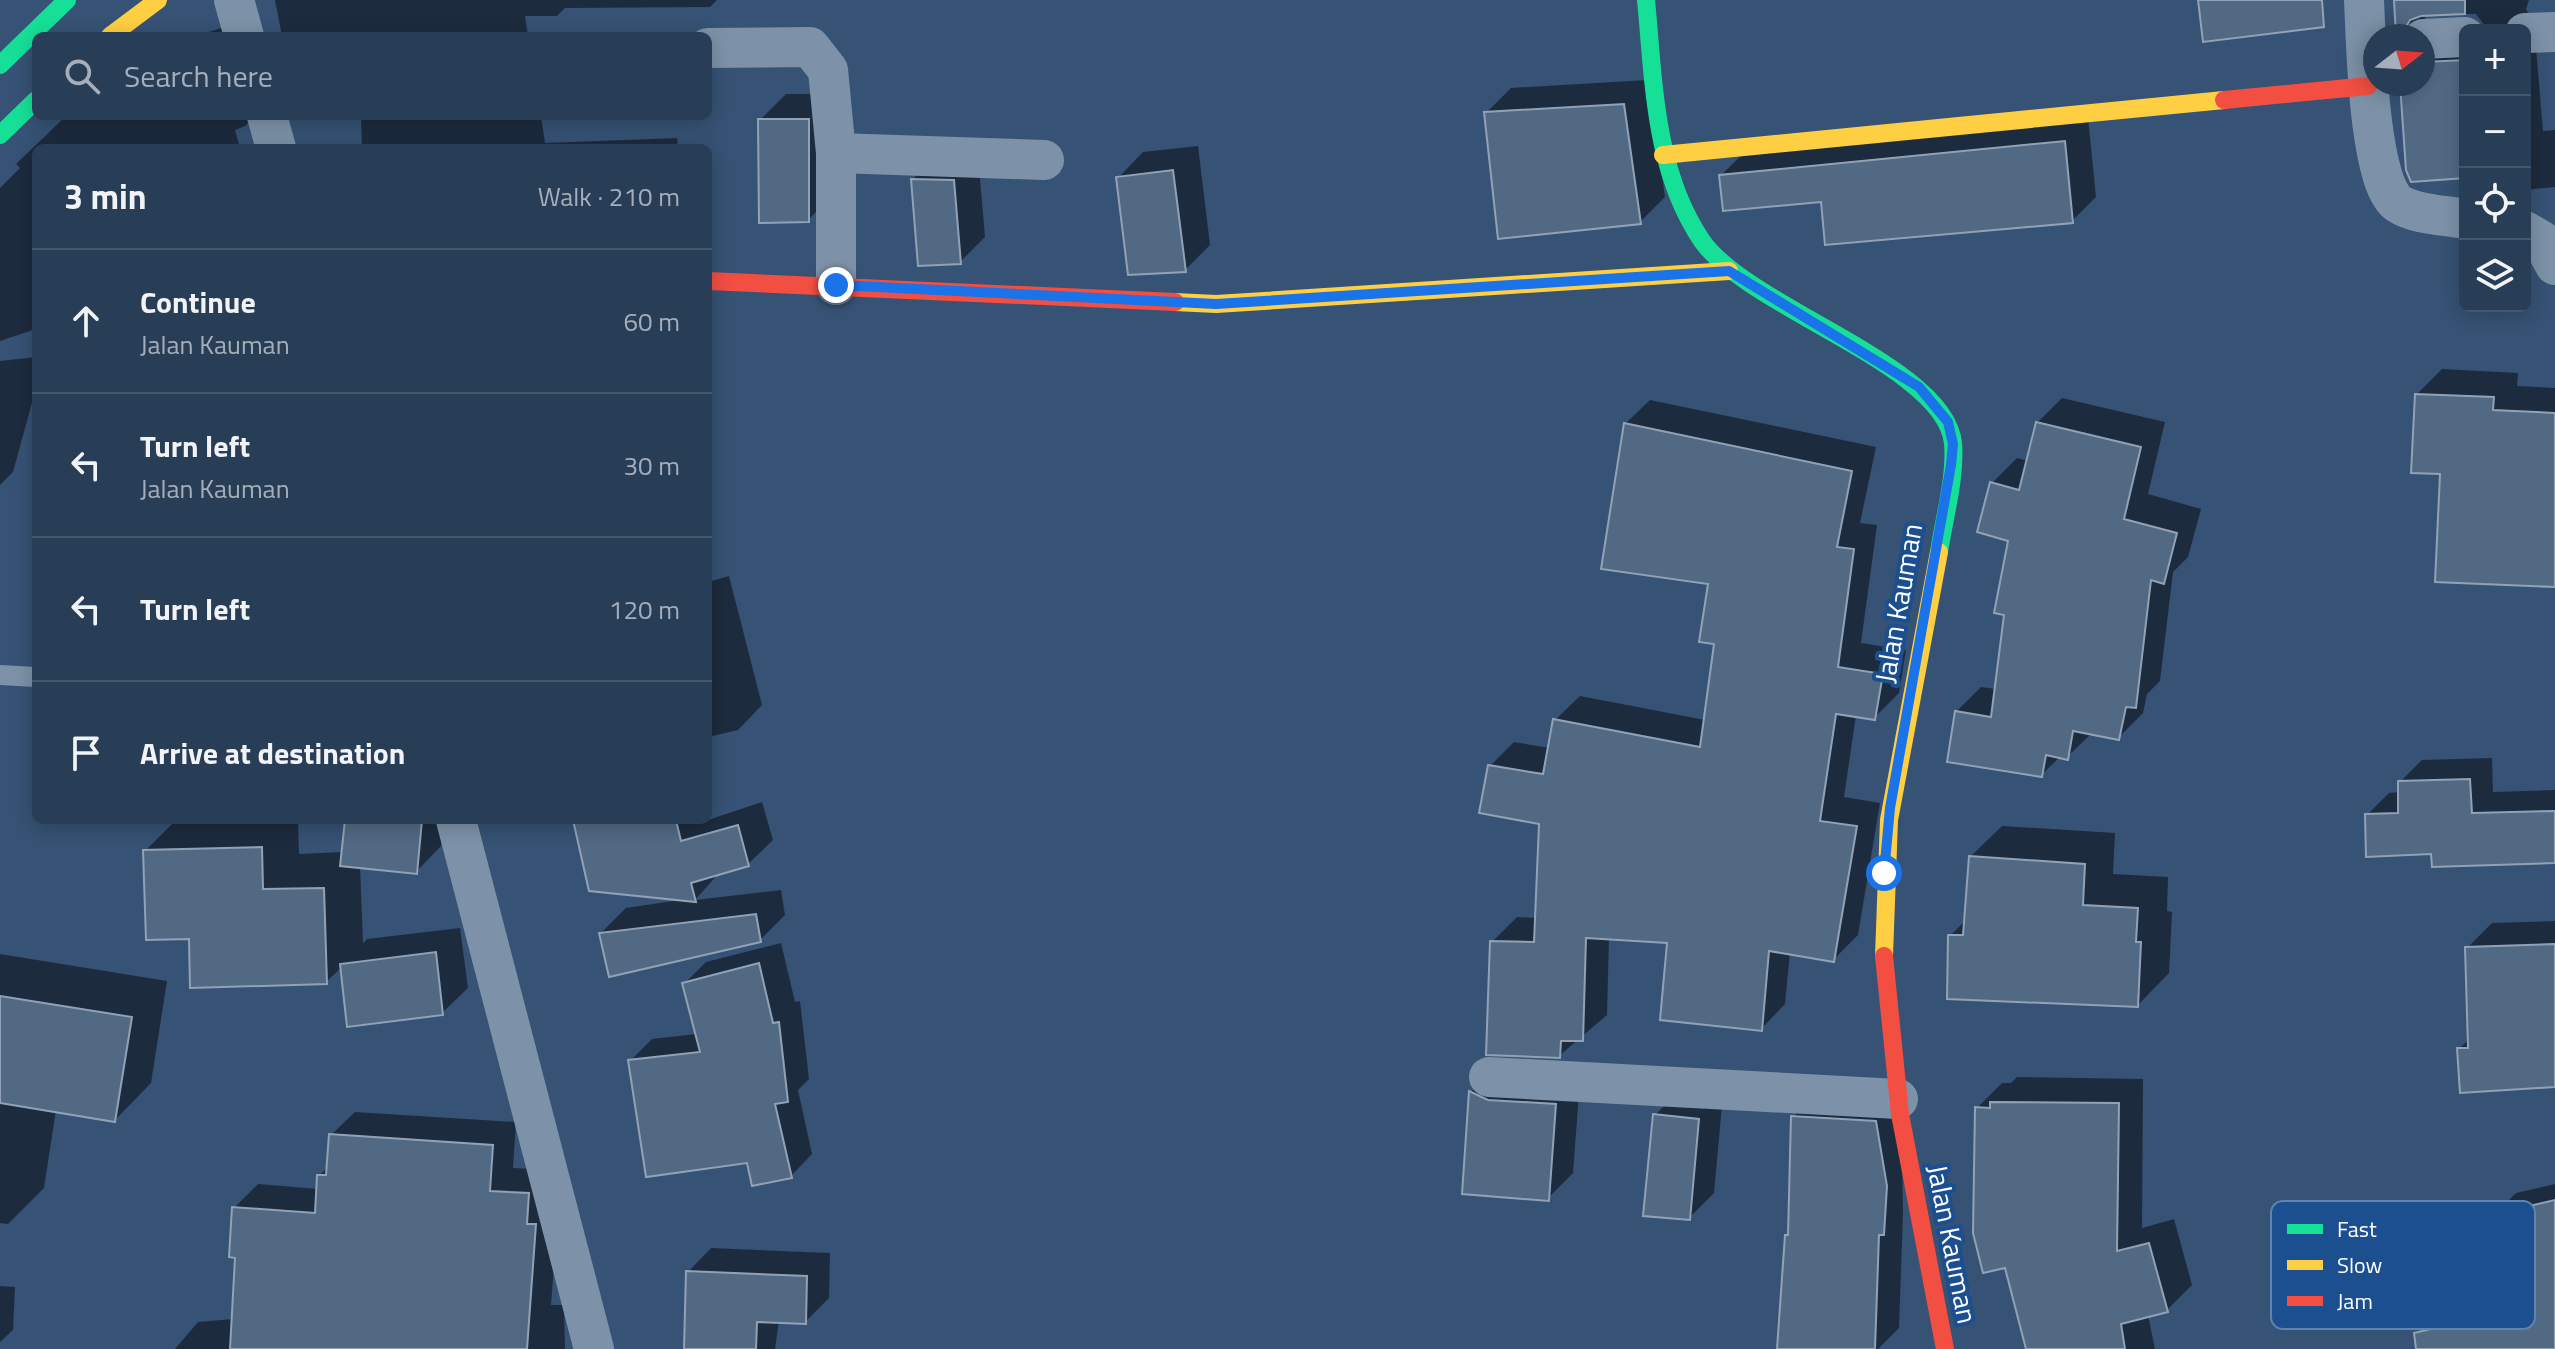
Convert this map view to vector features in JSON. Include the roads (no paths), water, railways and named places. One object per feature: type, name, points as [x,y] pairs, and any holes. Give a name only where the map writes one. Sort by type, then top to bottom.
[{"type":"street","points":[[34,32],[67,0]]},
{"type":"street","points":[[115,32],[158,0]]},
{"type":"street","points":[[234,0],[243,32]]},
{"type":"street","name":"Jalan Kauman","points":[[1646,0],[1663,155],[1673,192],[1707,251],[1729,271],[1919,387],[1948,422],[1953,444],[1890,808],[1884,873],[1882,971],[1898,1099],[1945,1349]]},
{"type":"street","points":[[2364,0],[2368,24]]},
{"type":"street","points":[[2531,33],[2555,32]]},
{"type":"street","points":[[0,65],[32,34]]},
{"type":"street","points":[[2435,38],[2459,37]]},
{"type":"street","points":[[712,48],[810,47],[828,70],[836,153],[836,285]]},
{"type":"street","points":[[1663,155],[2363,86]]},
{"type":"street","points":[[2370,96],[2384,186],[2397,203],[2459,218]]},
{"type":"street","points":[[0,135],[32,104]]},
{"type":"street","points":[[268,120],[275,144]]},
{"type":"street","points":[[836,153],[1044,160]]},
{"type":"street","points":[[2531,235],[2542,241],[2555,265]]},
{"type":"street","points":[[712,281],[1216,304],[1729,271]]},
{"type":"street","points":[[457,824],[594,1349]]},
{"type":"street","points":[[1489,1077],[1898,1099]]},
{"type":"lane","points":[[0,675],[32,677]]}]
